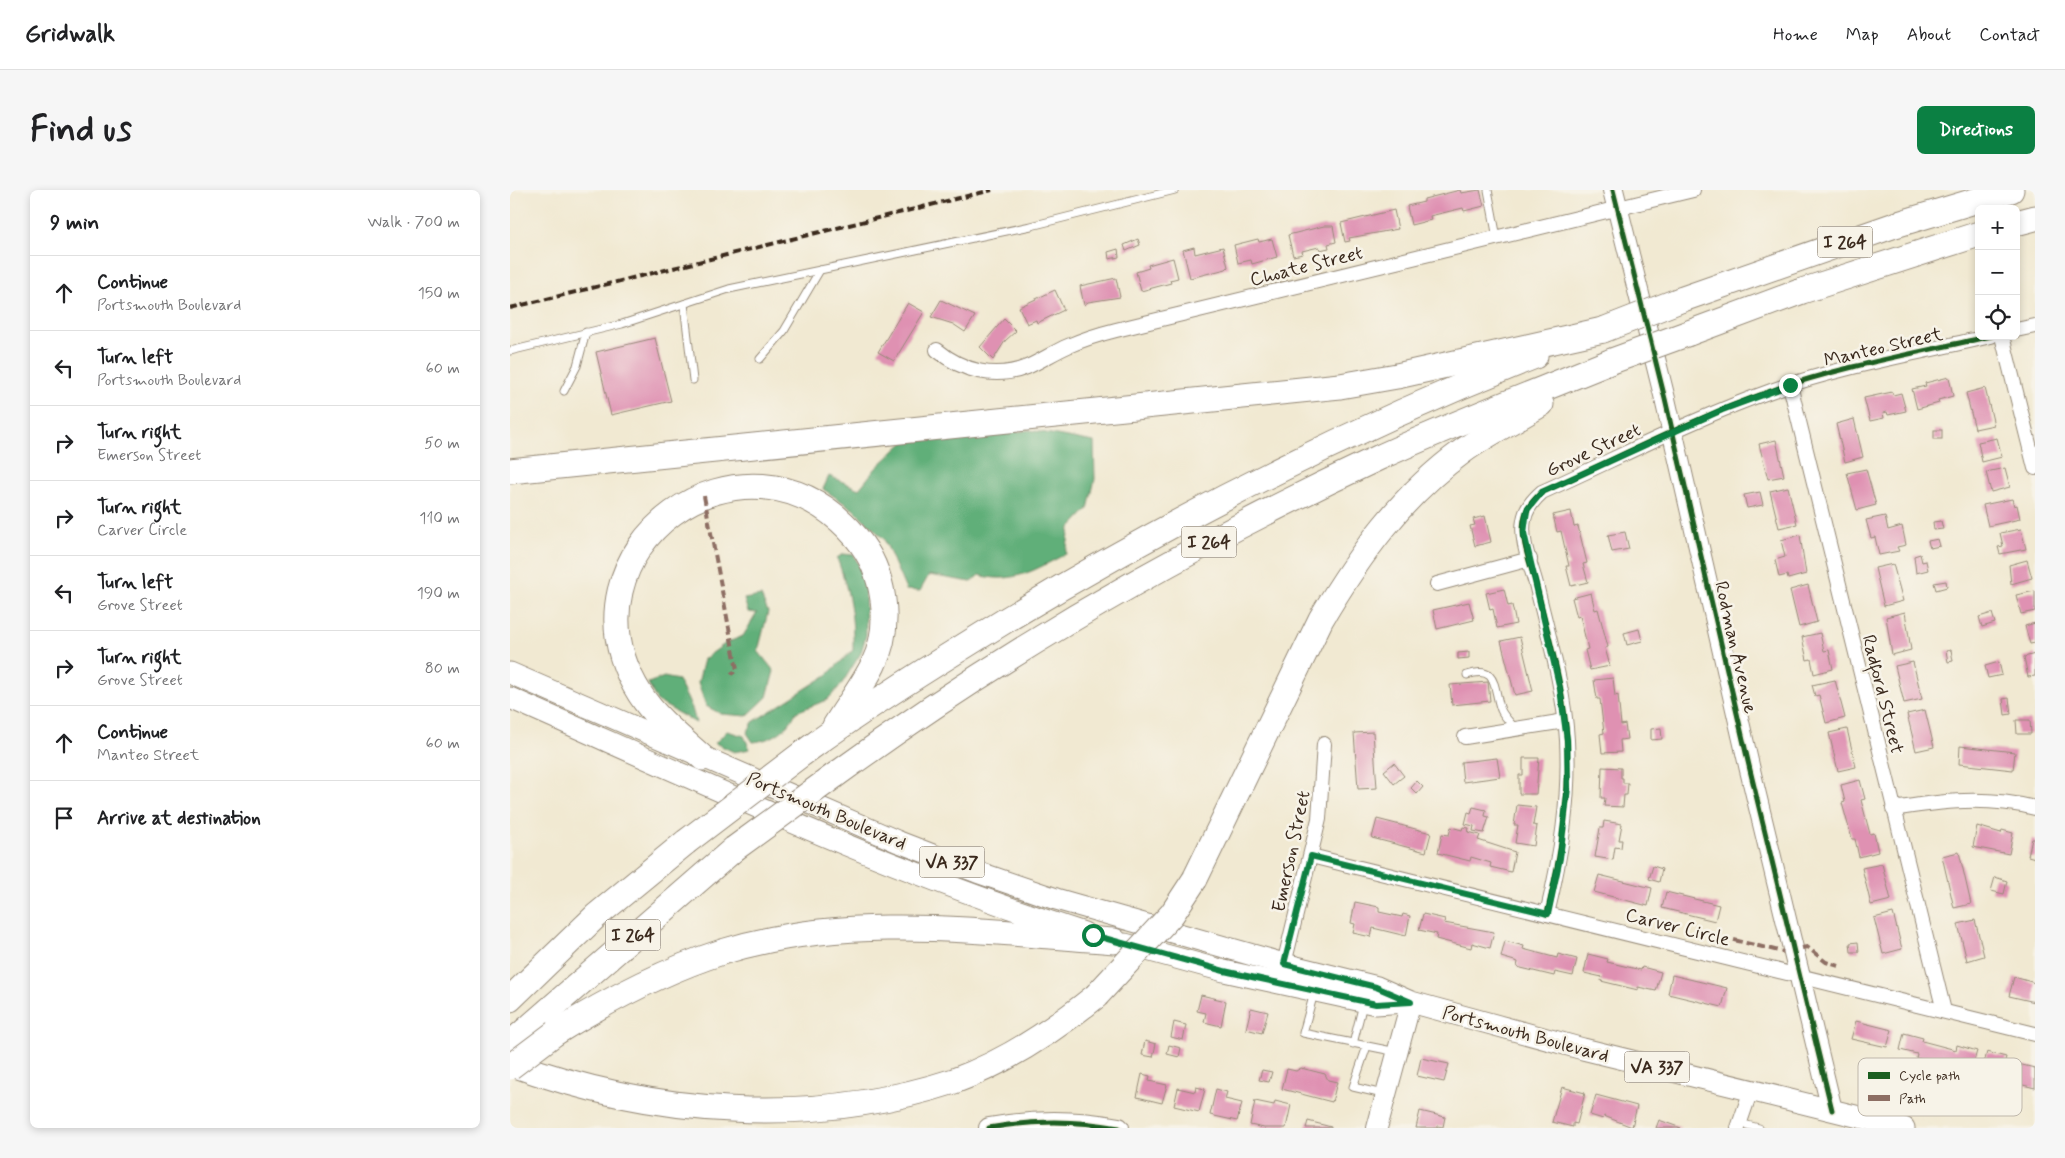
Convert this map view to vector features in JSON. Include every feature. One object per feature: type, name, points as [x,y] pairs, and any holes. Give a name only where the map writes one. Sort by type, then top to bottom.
[{"type":"highway","name":"I 264","points":[[510,999],[596,916],[686,842],[831,732],[1065,584],[1190,514],[1356,433],[1497,372],[1603,330],[1680,300],[1895,225],[2011,190]]},
{"type":"highway","points":[[2020,223],[2035,218]]},
{"type":"highway","name":"I 264","points":[[510,1044],[734,849],[834,776],[925,711],[1058,627],[1220,536],[1379,458],[1612,361],[1802,291],[1975,235]]},
{"type":"highway","points":[[510,471],[1340,386],[1397,376],[1603,330]]},
{"type":"highway","points":[[510,1065],[607,1091],[690,1107],[750,1112],[835,1109],[916,1093],[956,1080],[997,1062],[1044,1035],[1096,996],[1172,914],[1195,879],[1321,619],[1344,579],[1371,542],[1399,509],[1429,479],[1462,451],[1612,361]]},
{"type":"highway","points":[[703,758],[652,712],[639,692],[621,649],[618,626],[619,601],[631,561],[644,539],[662,520],[679,508],[698,498],[718,491],[751,487],[775,488],[813,500],[845,524],[863,546],[873,563],[883,601],[884,620],[879,647],[865,680],[831,732]]},
{"type":"highway","points":[[510,1065],[555,1032],[608,1001],[684,966],[724,952],[770,940],[817,932],[898,927],[960,929],[1114,941]]},
{"type":"main road","name":"Portsmouth Boulevard","points":[[510,673],[899,842],[977,872],[1056,899],[1284,964],[1376,987],[1411,1002],[1583,1049],[1832,1110],[1852,1119],[1892,1127]]},
{"type":"main road","name":"Portsmouth Boulevard","points":[[510,698],[853,848],[1020,912],[1114,941],[1224,971],[1376,1004],[1411,1002]]},
{"type":"street","name":"Choate Street","points":[[937,350],[962,366],[978,371],[1010,372],[1026,368],[1068,346],[1116,330],[1497,238],[1615,199],[1693,190]]},
{"type":"street","name":"Rodman Avenue","points":[[1615,199],[1665,399],[1671,433],[1832,1110]]},
{"type":"street","points":[[2020,329],[2035,326]]},
{"type":"street","name":"Manteo Street","points":[[1671,433],[1722,410],[1790,385],[1975,340]]},
{"type":"street","points":[[2003,340],[2035,468]]},
{"type":"street","name":"Radford Street","points":[[1790,385],[1944,1011]]},
{"type":"street","name":"Grove Street","points":[[1548,914],[1565,826],[1568,787],[1565,721],[1552,651],[1524,533],[1524,521],[1533,500],[1542,492],[1671,433]]},
{"type":"street","points":[[1437,584],[1530,559]]},
{"type":"street","points":[[1464,737],[1565,721]]},
{"type":"street","name":"Emerson Street","points":[[1284,964],[1319,819],[1324,744]]},
{"type":"street","points":[[1893,809],[1942,801],[1966,800],[1997,801],[2035,808]]},
{"type":"street","name":"Carver Circle","points":[[1311,856],[2035,1034]]},
{"type":"street","points":[[1377,1128],[1411,1002]]},
{"type":"street","points":[[1739,1125],[1751,1090]]},
{"type":"street","points":[[989,1128],[1038,1122],[1072,1122],[1119,1128]]},
{"type":"lane","points":[[510,351],[586,332],[729,289],[1031,226],[1175,190]]},
{"type":"lane","points":[[1488,190],[1497,238]]},
{"type":"lane","points":[[760,359],[784,332],[820,270]]},
{"type":"lane","points":[[684,304],[693,380]]},
{"type":"lane","points":[[564,391],[577,366],[586,332]]},
{"type":"lane","points":[[1467,676],[1475,672],[1483,673],[1490,677],[1495,683],[1501,710],[1516,729]]},
{"type":"lane","points":[[1315,991],[1303,1032],[1397,1052]]},
{"type":"lane","points":[[1353,1044],[1364,1001]]},
{"type":"lane","points":[[1367,1046],[1353,1087],[1386,1094]]},
{"type":"lane","points":[[1739,1125],[1759,1128]]},
{"type":"green space","points":[[1030,430],[1094,442],[1095,479],[1088,509],[1070,528],[1066,554],[1034,570],[1014,577],[991,578],[979,575],[971,582],[929,575],[920,591],[906,590],[884,539],[853,509],[823,489],[829,476],[859,489],[876,468],[905,441],[978,437]]},
{"type":"green space","points":[[843,554],[854,555],[865,579],[866,635],[861,653],[841,685],[827,700],[796,712],[789,724],[779,733],[767,739],[753,742],[747,733],[753,722],[827,675],[853,650],[853,626],[850,603],[837,558]]},
{"type":"green space","points":[[761,596],[768,612],[758,651],[774,671],[767,697],[747,716],[721,714],[706,706],[698,683],[704,659],[726,643],[743,636],[757,613],[748,612],[744,599]]},
{"type":"green space","points":[[664,677],[678,680],[692,708],[696,723],[657,701],[648,683]]},
{"type":"green space","points":[[727,731],[744,736],[750,749],[734,752],[715,743]]},
{"type":"building","points":[[1460,190],[1461,193],[1480,190],[1484,206],[1464,211],[1463,208],[1430,216],[1431,220],[1411,225],[1407,206],[1424,202],[1424,199]]},
{"type":"building","points":[[1394,210],[1398,229],[1349,238],[1350,241],[1345,242],[1341,223]]},
{"type":"building","points":[[1324,226],[1333,226],[1336,242],[1328,244],[1329,248],[1320,250],[1319,247],[1302,251],[1303,254],[1293,256],[1288,235]]},
{"type":"building","points":[[1138,239],[1140,245],[1126,251],[1124,245]]},
{"type":"building","points":[[1258,239],[1259,242],[1272,239],[1277,257],[1252,264],[1251,260],[1238,263],[1234,245]]},
{"type":"building","points":[[1194,247],[1195,254],[1223,247],[1228,267],[1190,278],[1183,250]]},
{"type":"building","points":[[1118,249],[1119,257],[1109,259],[1108,252]]},
{"type":"building","points":[[1173,258],[1178,278],[1170,280],[1171,283],[1141,291],[1136,272],[1149,268],[1148,265]]},
{"type":"building","points":[[1116,278],[1120,297],[1088,302],[1084,305],[1080,286]]},
{"type":"building","points":[[1055,290],[1064,310],[1037,323],[1036,320],[1027,324],[1019,307]]},
{"type":"building","points":[[941,300],[975,316],[965,332],[953,324],[931,317]]},
{"type":"building","points":[[908,303],[924,312],[894,361],[878,352]]},
{"type":"building","points":[[1004,319],[1016,331],[1005,341],[993,360],[980,347]]},
{"type":"building","points":[[655,338],[671,401],[611,415],[596,352]]},
{"type":"building","points":[[1949,377],[1953,396],[1938,400],[1939,403],[1917,409],[1912,389],[1926,386],[1925,383]]},
{"type":"building","points":[[1985,388],[1994,425],[1975,429],[1966,393]]},
{"type":"building","points":[[1892,392],[1893,395],[1901,393],[1906,411],[1888,415],[1887,412],[1883,413],[1884,418],[1870,421],[1864,398]]},
{"type":"building","points":[[1854,419],[1863,457],[1845,462],[1836,424]]},
{"type":"building","points":[[1934,430],[1942,430],[1942,439],[1934,439]]},
{"type":"building","points":[[1997,438],[2002,457],[1982,462],[1978,442]]},
{"type":"building","points":[[1776,440],[1784,476],[1768,479],[1759,444]]},
{"type":"building","points":[[2005,468],[2010,487],[1991,492],[1986,472]]},
{"type":"building","points":[[1866,469],[1876,505],[1857,510],[1847,473]]},
{"type":"building","points":[[1788,487],[1797,524],[1779,528],[1770,491]]},
{"type":"building","points":[[1760,492],[1763,505],[1747,508],[1744,495]]},
{"type":"building","points":[[2012,499],[2014,506],[2017,505],[2020,519],[1988,526],[1983,505]]},
{"type":"building","points":[[1571,511],[1574,527],[1578,526],[1587,563],[1583,564],[1588,582],[1571,586],[1566,566],[1569,566],[1561,531],[1557,532],[1553,515]]},
{"type":"building","points":[[1485,516],[1491,542],[1475,546],[1470,526],[1475,525],[1473,519]]},
{"type":"building","points":[[1885,516],[1888,530],[1902,526],[1906,545],[1897,547],[1899,551],[1879,555],[1875,537],[1871,538],[1866,520]]},
{"type":"building","points":[[1941,521],[1943,529],[1934,530],[1933,522]]},
{"type":"building","points":[[2021,529],[2026,549],[2000,554],[1998,547],[2003,546],[2000,533]]},
{"type":"building","points":[[1625,532],[1629,549],[1612,552],[1608,535]]},
{"type":"building","points":[[1800,535],[1806,574],[1788,579],[1787,575],[1779,577],[1775,560],[1785,557],[1781,540]]},
{"type":"building","points":[[1938,539],[1940,546],[1930,548],[1928,541]]},
{"type":"building","points":[[1920,554],[1922,562],[1926,561],[1928,570],[1916,573],[1914,556]]},
{"type":"building","points":[[2027,560],[2032,578],[2011,584],[2009,565]]},
{"type":"building","points":[[1893,564],[1903,601],[1884,606],[1875,568]]},
{"type":"building","points":[[1946,581],[1947,587],[1936,590],[1934,583]]},
{"type":"building","points":[[1808,585],[1817,622],[1799,627],[1790,590]]},
{"type":"building","points":[[1504,589],[1508,606],[1512,605],[1516,624],[1497,628],[1493,609],[1490,610],[1486,593]]},
{"type":"building","points":[[2035,591],[2035,611],[2021,614],[2016,595]]},
{"type":"building","points":[[1591,593],[1595,610],[1598,609],[1608,647],[1605,648],[1610,666],[1590,670],[1585,650],[1588,649],[1580,616],[1577,617],[1572,598]]},
{"type":"building","points":[[1469,602],[1474,620],[1437,629],[1433,610]]},
{"type":"building","points":[[1905,612],[1911,650],[1892,655],[1886,617]]},
{"type":"building","points":[[1992,613],[1995,623],[1982,627],[1979,617]]},
{"type":"building","points":[[2035,623],[2035,643],[2030,644],[2025,626]]},
{"type":"building","points":[[1639,629],[1642,641],[1627,645],[1624,633]]},
{"type":"building","points":[[1820,633],[1824,651],[1829,650],[1833,669],[1814,674],[1811,659],[1807,660],[1802,637]]},
{"type":"building","points":[[1520,637],[1533,691],[1515,695],[1501,641]]},
{"type":"building","points":[[1951,650],[1953,661],[1948,662],[1946,651]]},
{"type":"building","points":[[1469,652],[1469,658],[1458,659],[1458,653]]},
{"type":"building","points":[[2035,654],[2035,676],[2028,677],[2024,657]]},
{"type":"building","points":[[1913,662],[1922,699],[1904,703],[1895,666]]},
{"type":"building","points":[[1999,662],[2002,675],[1988,678],[1985,666]]},
{"type":"building","points":[[1613,678],[1615,696],[1618,695],[1621,725],[1625,724],[1627,739],[1620,740],[1621,752],[1602,753],[1600,734],[1604,733],[1600,699],[1597,699],[1594,680]]},
{"type":"building","points":[[1835,680],[1845,718],[1826,723],[1819,695],[1815,696],[1812,685]]},
{"type":"building","points":[[1488,682],[1490,701],[1452,705],[1450,685]]},
{"type":"building","points":[[2009,698],[2011,714],[2005,715],[2003,699]]},
{"type":"building","points":[[1925,710],[1934,747],[1916,751],[1907,714]]},
{"type":"building","points":[[2016,720],[2030,720],[2031,734],[2017,734]]},
{"type":"building","points":[[1661,728],[1662,739],[1651,740],[1651,729]]},
{"type":"building","points":[[1847,729],[1856,767],[1838,771],[1829,733]]},
{"type":"building","points":[[1373,732],[1377,788],[1358,789],[1354,733]]},
{"type":"building","points":[[1960,746],[2015,752],[2013,770],[1959,764]]},
{"type":"building","points":[[1497,758],[1500,777],[1463,782],[1461,762]]},
{"type":"building","points":[[1523,758],[1539,758],[1536,794],[1519,794],[1519,775],[1523,775]]},
{"type":"building","points":[[1394,763],[1404,776],[1394,784],[1384,771]]},
{"type":"building","points":[[1602,767],[1621,768],[1623,783],[1628,783],[1623,807],[1604,806],[1605,798],[1601,798]]},
{"type":"building","points":[[1860,780],[1865,799],[1861,800],[1870,834],[1874,833],[1878,852],[1859,857],[1855,839],[1852,839],[1842,803],[1845,802],[1841,785]]},
{"type":"building","points":[[1417,781],[1423,787],[1417,794],[1411,788]]},
{"type":"building","points":[[1517,805],[1536,807],[1533,825],[1537,826],[1534,846],[1515,843],[1518,825],[1514,825]]},
{"type":"building","points":[[1473,807],[1486,810],[1485,816],[1489,817],[1484,833],[1473,831],[1474,826],[1465,824],[1468,812],[1471,813]]},
{"type":"building","points":[[1377,819],[1431,833],[1426,852],[1372,838]]},
{"type":"building","points":[[1604,821],[1622,824],[1619,840],[1622,840],[1621,848],[1615,847],[1613,860],[1595,857],[1600,828],[1603,828]]},
{"type":"building","points":[[1977,826],[2001,833],[2002,830],[2013,833],[2009,854],[1973,847]]},
{"type":"building","points":[[1451,827],[1462,830],[1463,827],[1469,828],[1468,832],[1480,835],[1478,840],[1515,852],[1511,872],[1490,867],[1491,863],[1471,857],[1470,861],[1438,853],[1442,834],[1449,835]]},
{"type":"building","points":[[2032,839],[2035,839],[2035,858],[2028,856]]},
{"type":"building","points":[[1959,852],[1971,904],[1954,908],[1942,856]]},
{"type":"building","points":[[1882,864],[1891,900],[1871,905],[1862,868]]},
{"type":"building","points":[[1653,866],[1662,869],[1659,882],[1649,879]]},
{"type":"building","points":[[1599,875],[1652,888],[1648,906],[1594,892]]},
{"type":"building","points":[[1995,877],[2007,881],[2004,894],[1991,891]]},
{"type":"building","points":[[1666,892],[1719,905],[1715,921],[1662,908]]},
{"type":"building","points":[[1355,902],[1379,907],[1379,912],[1402,917],[1403,914],[1410,916],[1406,936],[1373,928],[1371,937],[1353,933],[1355,924],[1351,923]]},
{"type":"building","points":[[1893,913],[1902,949],[1883,954],[1874,918]]},
{"type":"building","points":[[1423,914],[1445,919],[1444,923],[1494,932],[1490,948],[1472,943],[1471,948],[1436,939],[1437,934],[1419,930]]},
{"type":"building","points":[[1975,920],[1984,956],[1967,961],[1958,924]]},
{"type":"building","points":[[1505,941],[1524,946],[1523,949],[1557,958],[1558,954],[1577,959],[1573,976],[1555,972],[1554,976],[1517,967],[1518,962],[1501,957]]},
{"type":"building","points":[[1858,942],[1859,952],[1851,952],[1850,943]]},
{"type":"building","points":[[1588,954],[1608,959],[1607,962],[1641,970],[1642,967],[1661,972],[1656,991],[1638,987],[1638,990],[1601,981],[1602,977],[1584,973]]},
{"type":"building","points":[[1672,975],[1727,988],[1722,1007],[1668,994]]},
{"type":"building","points":[[2014,977],[2035,983],[2035,1002],[2009,996]]},
{"type":"building","points":[[1201,995],[1226,1001],[1221,1026],[1204,1022],[1206,1013],[1197,1011]]},
{"type":"building","points":[[1251,1008],[1268,1012],[1262,1033],[1246,1029]]},
{"type":"building","points":[[1856,1021],[1892,1030],[1887,1047],[1851,1039]]},
{"type":"building","points":[[1174,1022],[1186,1025],[1183,1040],[1171,1037]]},
{"type":"building","points":[[1904,1033],[1923,1038],[1922,1041],[1956,1050],[1957,1045],[1977,1051],[1975,1058],[1916,1058],[1917,1054],[1900,1050]]},
{"type":"building","points":[[1145,1041],[1156,1044],[1153,1057],[1142,1055]]},
{"type":"building","points":[[1169,1045],[1181,1048],[1179,1057],[1167,1054]]},
{"type":"building","points":[[1987,1052],[2006,1057],[2006,1058],[1985,1058]]},
{"type":"building","points":[[1421,1058],[1449,1064],[1444,1082],[1417,1076]]},
{"type":"building","points":[[2022,1065],[2035,1068],[2035,1088],[2022,1085]]},
{"type":"building","points":[[1301,1068],[1325,1074],[1328,1080],[1337,1082],[1332,1102],[1282,1089],[1287,1069],[1296,1071]]},
{"type":"building","points":[[1262,1070],[1272,1072],[1269,1082],[1259,1080]]},
{"type":"building","points":[[1142,1074],[1150,1076],[1149,1081],[1167,1085],[1162,1103],[1137,1097]]},
{"type":"building","points":[[1196,1087],[1205,1089],[1199,1112],[1174,1106],[1178,1088],[1195,1092]]},
{"type":"building","points":[[1562,1087],[1585,1093],[1577,1124],[1573,1123],[1573,1127],[1552,1122]]},
{"type":"building","points":[[1216,1089],[1227,1092],[1225,1099],[1242,1103],[1237,1121],[1210,1115]]},
{"type":"building","points":[[1596,1095],[1637,1106],[1632,1127],[1604,1116],[1603,1119],[1590,1115]]},
{"type":"building","points":[[1255,1101],[1274,1105],[1275,1101],[1291,1105],[1286,1128],[1264,1128],[1250,1125]]},
{"type":"building","points":[[1420,1111],[1445,1117],[1443,1127],[1416,1128]]},
{"type":"building","points":[[1659,1120],[1681,1128],[1656,1128]]},
{"type":"building","points":[[1308,1121],[1331,1127],[1331,1128],[1306,1128]]},
{"type":"railway","points":[[510,308],[992,190]]},
{"type":"marked path","points":[[704,496],[737,670],[731,674]]},
{"type":"marked path","points":[[1734,940],[1783,952]]},
{"type":"marked path","points":[[1802,948],[1807,947],[1826,962],[1839,966]]},
{"type":"cycle path","points":[[1613,190],[1665,399],[1750,770],[1832,1110]]},
{"type":"cycle path","points":[[1547,914],[1563,828],[1568,762],[1563,700],[1523,536],[1525,516],[1533,501],[1542,492],[1655,439],[1771,391],[1852,367],[1975,339]]},
{"type":"cycle path","points":[[989,1128],[1038,1122],[1070,1122],[1119,1128]]},
{"type":"route","points":[[1093,935],[1224,971],[1376,1004],[1411,1002],[1376,987],[1284,964],[1311,856],[1548,914],[1565,826],[1568,787],[1567,740],[1560,689],[1524,533],[1524,521],[1527,510],[1533,500],[1542,492],[1722,410],[1790,385]]}]
